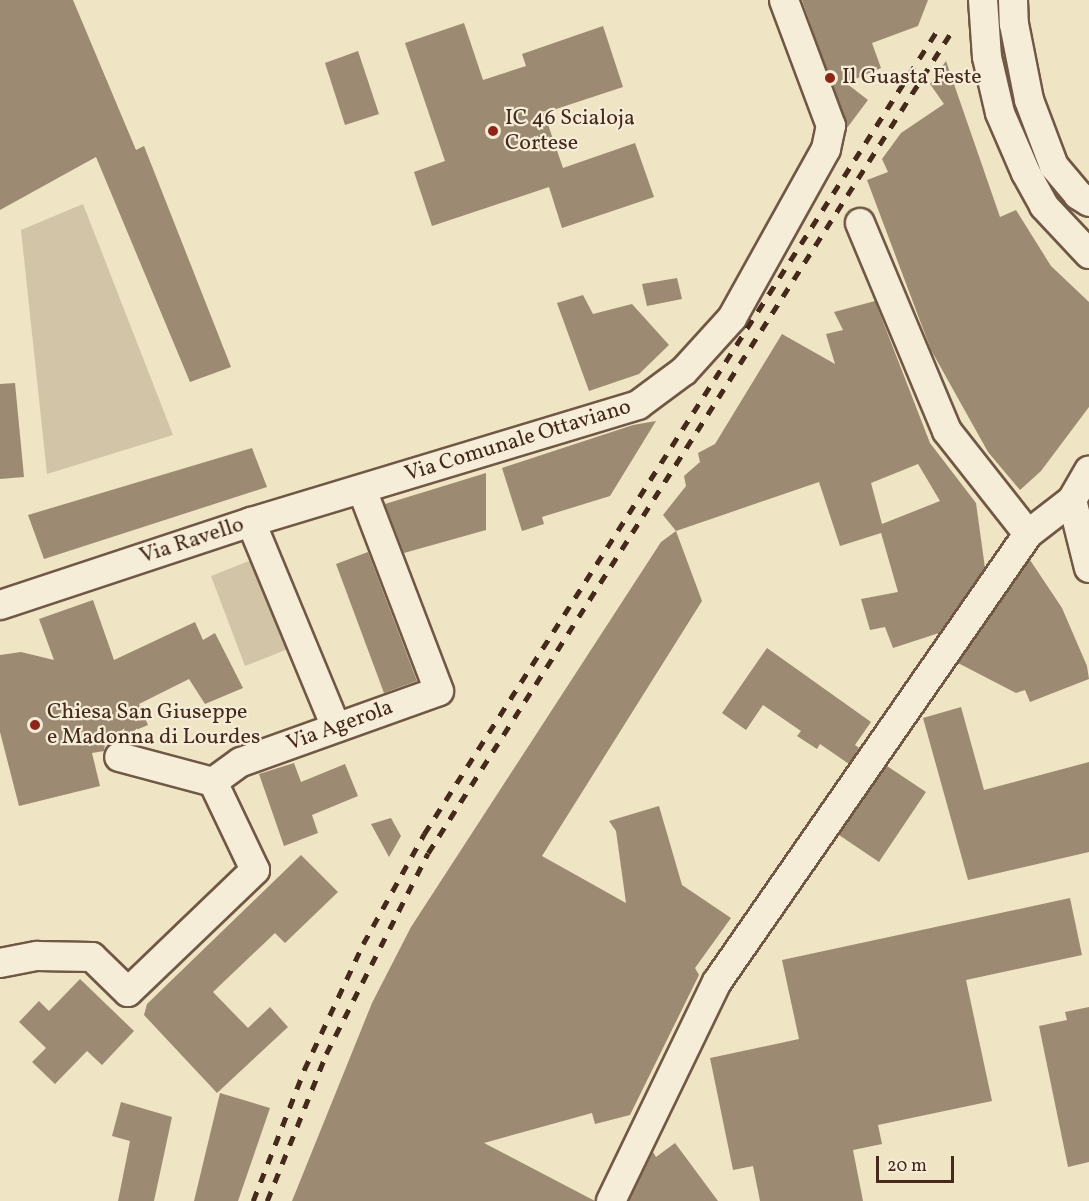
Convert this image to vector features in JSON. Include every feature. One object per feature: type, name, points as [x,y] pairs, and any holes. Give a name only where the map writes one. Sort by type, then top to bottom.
[{"type":"street","name":"Via Comunale Ottaviano","points":[[375,485],[638,405],[684,371],[732,318],[806,191],[826,149],[831,126],[784,0]]},
{"type":"street","points":[[983,0],[987,57],[1000,113],[1026,173],[1044,206],[1089,254]]},
{"type":"street","points":[[987,57],[998,33],[1018,4]]},
{"type":"street","points":[[1018,4],[1029,100],[1054,166],[1089,202]]},
{"type":"street","points":[[860,223],[947,431],[1028,534]]},
{"type":"street","points":[[611,1201],[717,982],[1028,534],[1072,500],[1089,471]]},
{"type":"street","name":"Via Ravello","points":[[0,605],[250,522],[375,485]]},
{"type":"street","name":"Via Agerola","points":[[213,782],[242,762],[439,691],[375,485]]},
{"type":"street","points":[[1072,500],[1089,568]]},
{"type":"street","points":[[250,522],[336,727]]},
{"type":"street","points":[[0,963],[37,956],[92,957],[128,992],[255,870],[213,782],[119,757]]},
{"type":"shaded area","points":[[83,204],[173,435],[47,474],[21,230]]},
{"type":"shaded area","points":[[254,559],[288,649],[245,666],[211,576]]},
{"type":"building","points":[[0,0],[73,0],[136,150],[144,146],[231,367],[190,382],[96,157],[0,210]]},
{"type":"building","points":[[802,0],[928,0],[918,26],[872,43],[881,68],[846,83],[868,100],[847,128]]},
{"type":"building","name":"IC 46 Scialoja Cortese","points":[[464,23],[483,80],[526,66],[522,54],[603,26],[623,87],[544,113],[563,168],[635,143],[654,197],[562,228],[549,187],[432,226],[414,172],[445,161],[405,43]]},
{"type":"building","points":[[358,51],[379,114],[345,125],[325,63]]},
{"type":"building","points":[[946,61],[1000,217],[1016,210],[1051,266],[1089,302],[1089,407],[1041,471],[1020,490],[988,452],[931,350],[867,180],[888,172],[882,159],[901,133],[944,104],[930,84]]},
{"type":"building","points":[[677,278],[682,299],[647,306],[642,284]]},
{"type":"building","points":[[583,295],[593,314],[632,304],[669,345],[639,374],[589,391],[557,303]]},
{"type":"building","points":[[875,301],[930,443],[976,503],[985,568],[939,633],[893,648],[885,627],[870,630],[861,599],[898,592],[881,533],[840,546],[819,482],[676,531],[663,515],[686,486],[684,476],[700,462],[698,453],[715,444],[782,334],[835,364],[826,334],[843,330],[834,312]],"holes":[[[918,464],[940,501],[882,524],[871,483]]]},
{"type":"building","points":[[15,383],[24,477],[0,479],[0,384]]},
{"type":"building","points":[[656,421],[610,496],[542,517],[544,524],[522,531],[502,468],[633,425]]},
{"type":"building","points":[[252,448],[267,487],[44,559],[28,515]]},
{"type":"building","points":[[486,473],[486,530],[404,553],[385,504]]},
{"type":"building","points":[[676,531],[702,601],[542,856],[626,903],[616,831],[609,821],[659,806],[682,885],[731,918],[695,968],[699,975],[630,1115],[595,1124],[592,1113],[484,1143],[595,1201],[292,1201],[372,1003],[411,927],[661,542]]},
{"type":"building","points":[[368,552],[417,681],[384,693],[336,564]]},
{"type":"building","points":[[1030,560],[1062,608],[1087,666],[1089,679],[1030,702],[1025,690],[1016,693],[958,663]]},
{"type":"building","points":[[93,600],[114,660],[195,622],[203,640],[215,633],[243,688],[205,704],[189,679],[139,704],[148,725],[105,743],[104,751],[92,753],[100,786],[19,806],[0,732],[0,655],[21,652],[54,660],[39,619]]},
{"type":"building","points":[[767,648],[871,722],[855,745],[859,748],[849,764],[820,744],[817,749],[797,736],[801,731],[763,705],[746,730],[722,713]]},
{"type":"building","points":[[961,707],[984,790],[1089,762],[1089,852],[968,880],[923,718]]},
{"type":"building","points":[[294,763],[301,782],[345,764],[358,796],[312,815],[318,833],[284,846],[259,774]]},
{"type":"building","points":[[887,766],[926,792],[879,862],[839,835]]},
{"type":"building","points":[[391,818],[401,836],[389,857],[371,824]]},
{"type":"building","points":[[301,855],[338,892],[285,943],[275,933],[213,992],[248,1028],[270,1007],[288,1027],[217,1093],[144,1015],[147,1004]]},
{"type":"building","points":[[1070,898],[1082,955],[966,980],[992,1101],[878,1125],[882,1144],[853,1150],[863,1201],[760,1201],[753,1166],[733,1170],[710,1058],[799,1039],[782,960]]},
{"type":"building","points":[[80,979],[134,1031],[102,1065],[87,1051],[55,1084],[32,1062],[46,1048],[19,1022],[39,1001],[49,1011]]},
{"type":"building","points":[[1089,1007],[1089,1162],[1068,1167],[1039,1026],[1067,1020],[1065,1012]]},
{"type":"building","points":[[220,1093],[270,1108],[238,1201],[194,1201]]},
{"type":"building","points":[[121,1102],[172,1117],[154,1201],[118,1201],[130,1141],[112,1136]]},
{"type":"building","points":[[675,1143],[718,1201],[629,1201],[653,1152],[656,1157]]},
{"type":"railway","points":[[253,1201],[304,1070],[363,944],[424,834],[938,29]]},
{"type":"railway","points":[[267,1201],[326,1054],[428,853],[950,34]]},
{"type":"place","name":"Il Guasta Feste","points":[[830,78]]},
{"type":"place","name":"IC 46 Scialoja Cortese","points":[[493,131]]},
{"type":"place","name":"Chiesa San Giuseppe e Madonna di Lourdes","points":[[35,725]]}]
